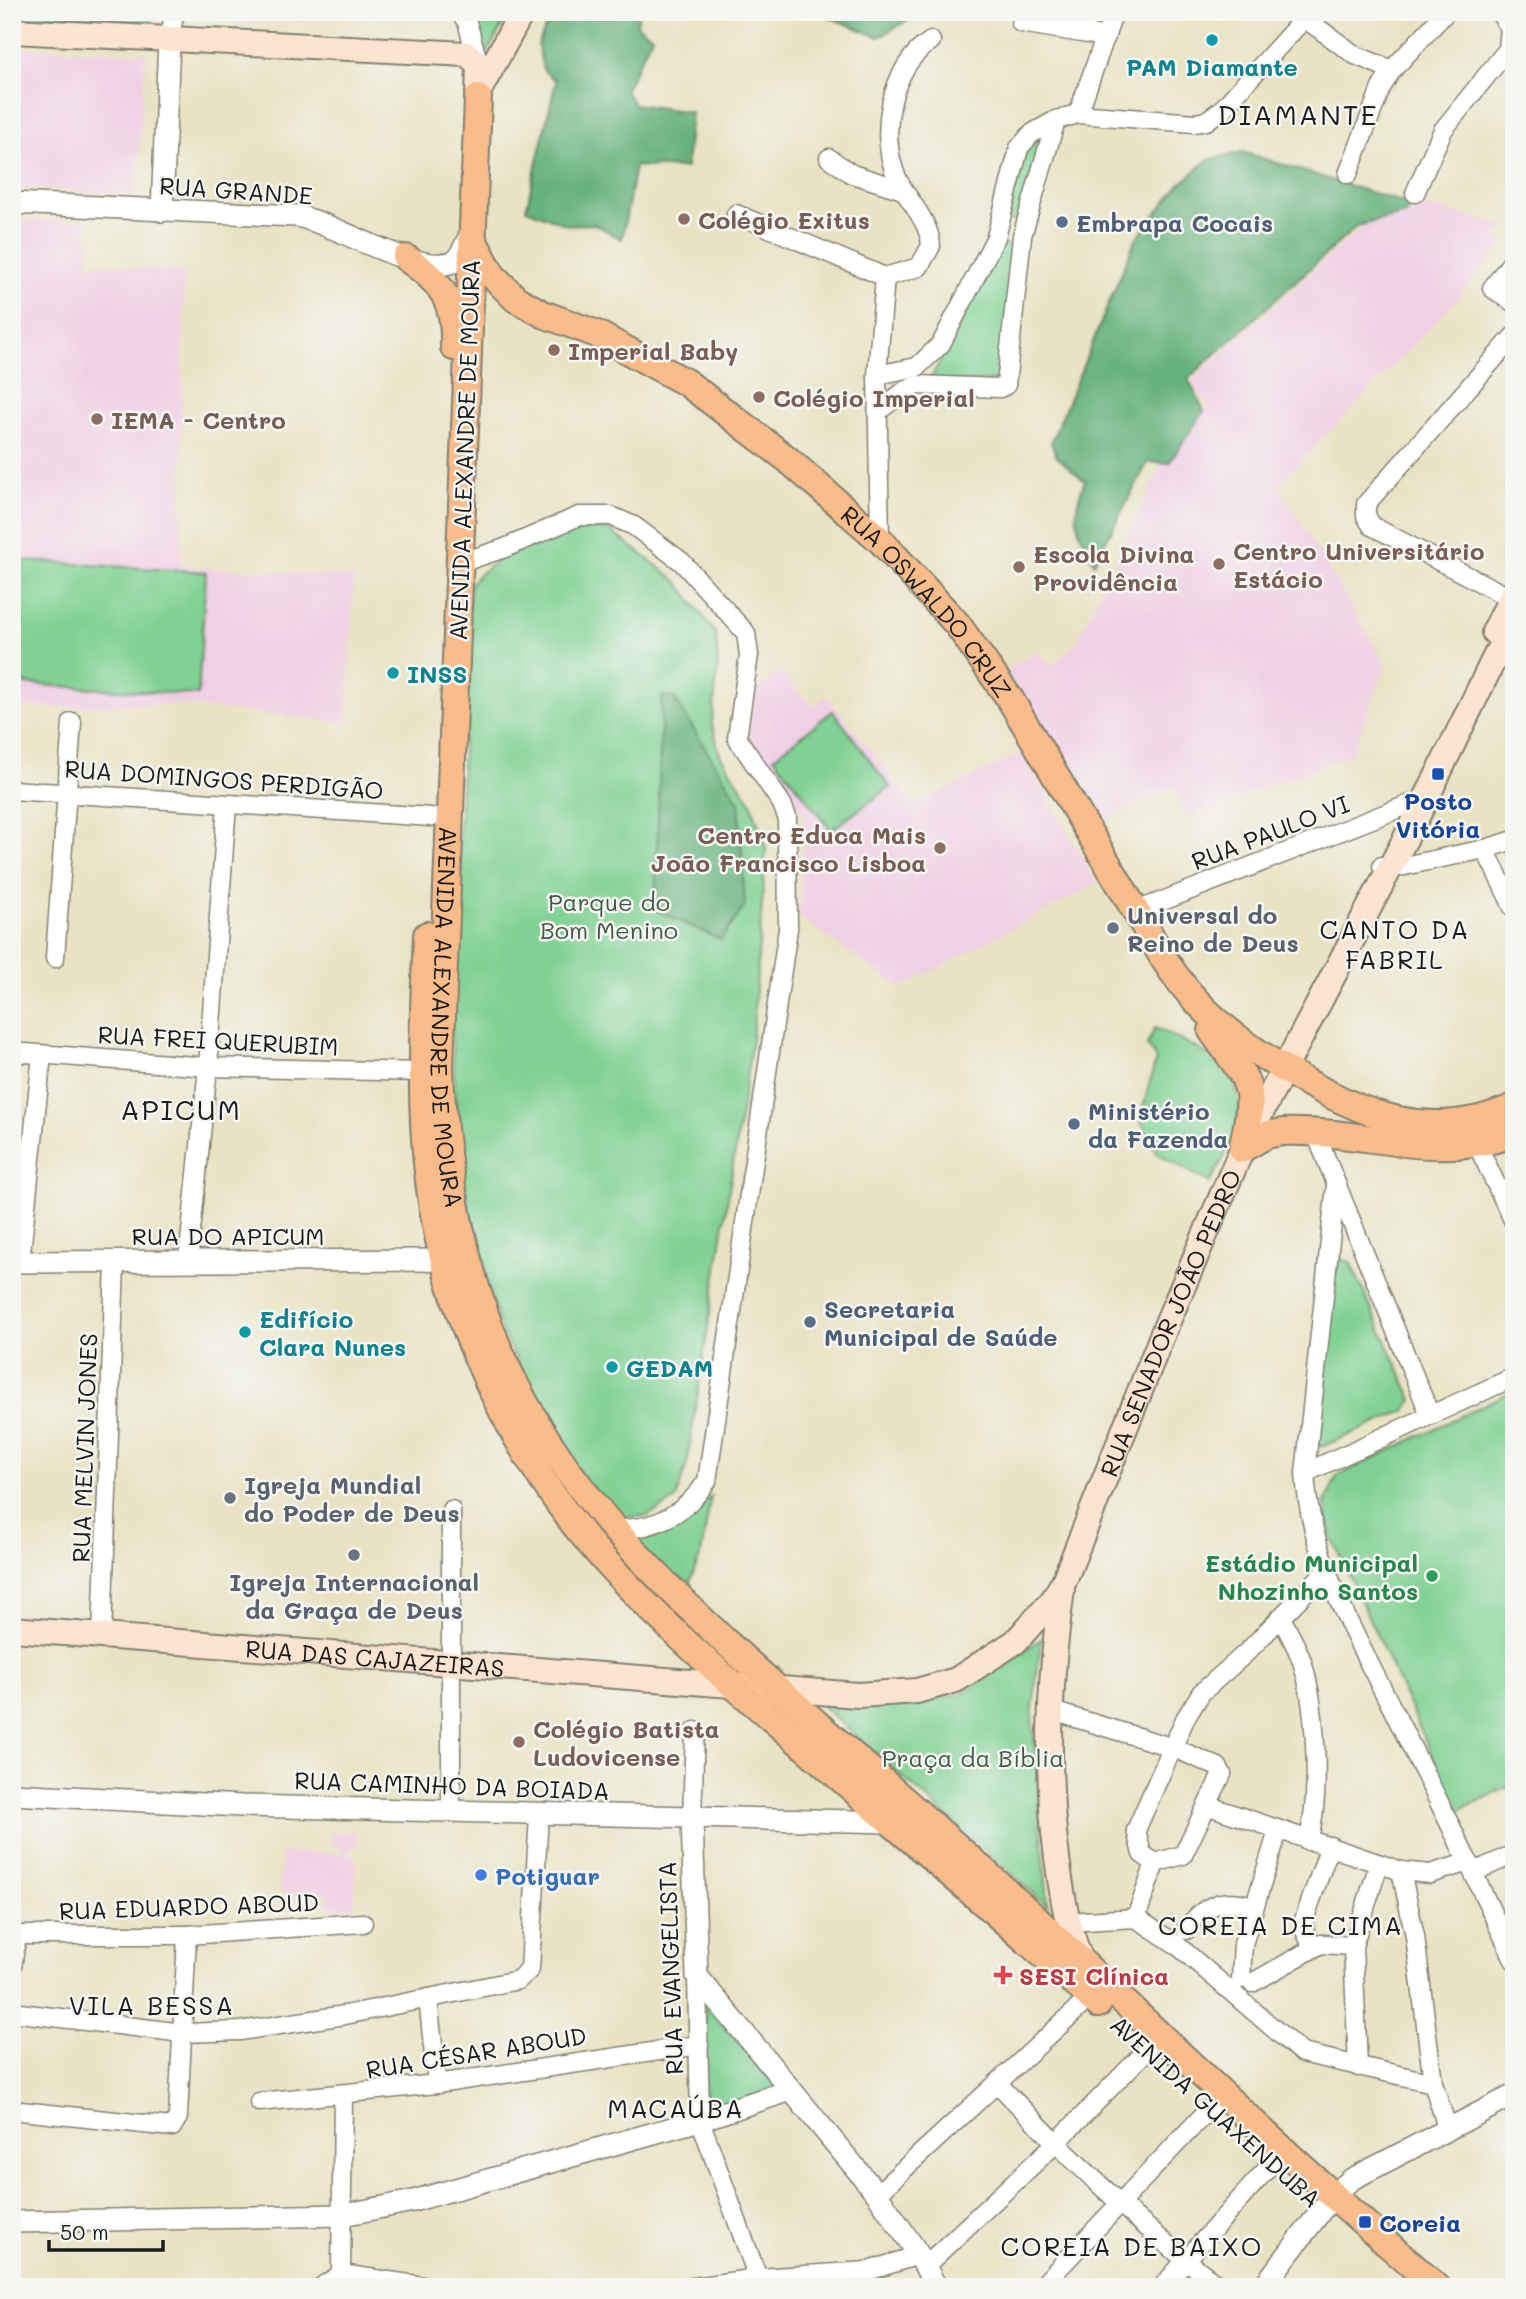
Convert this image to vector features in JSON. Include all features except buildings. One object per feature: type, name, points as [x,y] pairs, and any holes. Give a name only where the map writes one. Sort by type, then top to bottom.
[{"type":"main road","points":[[478,98],[494,59],[522,12]]},
{"type":"main road","points":[[12,31],[462,53],[474,57],[478,65],[478,98]]},
{"type":"main road","name":"AVENIDA ALEXANDRE DE MOURA","points":[[478,98],[470,233],[471,304],[440,1066],[455,1201],[468,1259],[509,1372],[552,1445],[613,1529],[677,1598],[778,1690]]},
{"type":"main road","name":"RUA OSWALDO CRUZ","points":[[470,233],[492,275],[516,299],[543,314],[597,334],[687,383],[786,458],[880,540],[957,624],[1010,699],[1188,994],[1212,1019],[1259,1054],[1355,1108],[1399,1121],[1424,1124],[1470,1122],[1514,1107]]},
{"type":"main road","name":"AVENIDA ALEXANDRE DE MOURA","points":[[406,258],[444,292],[452,309],[455,326],[421,1072],[431,1189],[444,1260],[466,1328],[498,1400],[539,1472],[586,1538],[614,1569],[737,1688]]},
{"type":"main road","points":[[1259,1054],[1274,1051],[1286,1042],[1416,807],[1513,602]]},
{"type":"main road","name":"RUA SENADOR JOÃO PEDRO","points":[[737,1688],[890,1694],[936,1687],[988,1662],[1030,1628],[1064,1581],[1242,1149],[1286,1070],[1384,867]]},
{"type":"main road","points":[[1188,994],[1250,1087],[1250,1117],[1242,1149]]},
{"type":"main road","points":[[1242,1149],[1256,1139],[1275,1133],[1315,1134],[1421,1147],[1477,1144],[1514,1134]]},
{"type":"main road","points":[[431,1189],[445,1203],[455,1201]]},
{"type":"main road","points":[[444,1260],[454,1260],[462,1266],[489,1341],[509,1372]]},
{"type":"main road","name":"RUA SENADOR JOÃO PEDRO","points":[[1064,1581],[1049,1710],[1053,1826],[1067,1922],[1083,1966]]},
{"type":"main road","name":"RUA DAS CAJAZEIRAS","points":[[12,1629],[737,1688]]},
{"type":"main road","points":[[737,1653],[742,1667],[737,1688]]},
{"type":"main road","name":"AVENIDA GUAXENDUBA","points":[[737,1688],[891,1822],[1097,1991],[1329,2202],[1410,2287]]},
{"type":"main road","name":"AVENIDA GUAXENDUBA","points":[[778,1690],[1035,1917],[1083,1966],[1097,1991],[1148,2049],[1211,2107],[1273,2162],[1329,2202],[1437,2287]]},
{"type":"main road","points":[[891,1822],[902,1819],[919,1823],[1009,1905],[1035,1917]]},
{"type":"street","points":[[162,211],[169,39],[175,12]]},
{"type":"street","points":[[460,12],[467,22],[478,65]]},
{"type":"street","points":[[1079,114],[1114,12]]},
{"type":"street","points":[[1348,174],[1372,108],[1392,70],[1446,12]]},
{"type":"street","points":[[1415,192],[1443,130],[1508,49],[1510,28],[1499,12]]},
{"type":"street","points":[[877,375],[917,367],[941,344],[1000,227],[1019,148],[1031,134],[1056,120],[1079,114],[1195,123],[1206,121],[1221,110],[1307,15],[1347,50],[1392,70]]},
{"type":"street","points":[[1021,23],[1106,37]]},
{"type":"street","points":[[736,214],[885,278],[919,267],[931,246],[927,229],[903,190],[892,159],[891,110],[905,66],[917,50],[931,41]]},
{"type":"street","points":[[880,410],[907,389],[917,385],[1000,388],[1006,385],[1022,236],[1056,120]]},
{"type":"street","points":[[829,158],[852,174],[903,190]]},
{"type":"street","name":"RUA GRANDE","points":[[12,203],[310,219],[406,258],[433,264],[452,263],[464,253],[470,233]]},
{"type":"street","points":[[1000,227],[1022,236]]},
{"type":"street","points":[[1514,259],[1492,288],[1514,303]]},
{"type":"street","points":[[880,540],[880,410],[877,375],[885,278]]},
{"type":"street","points":[[1513,602],[1372,526],[1366,516],[1366,504],[1514,336]]},
{"type":"street","points":[[460,563],[505,548],[570,519],[594,514],[625,521],[682,562],[746,634],[749,655],[737,738],[782,804],[790,832],[788,929],[707,1481],[683,1510],[647,1526],[613,1529]]},
{"type":"street","points":[[55,958],[69,793],[72,722]]},
{"type":"street","name":"RUA DOMINGOS PERDIGÃO","points":[[12,790],[432,817]]},
{"type":"street","points":[[188,1261],[208,1067],[227,804]]},
{"type":"street","name":"RUA PAULO VI","points":[[1136,911],[1230,873],[1416,807]]},
{"type":"street","points":[[1384,867],[1485,849],[1514,840]]},
{"type":"street","points":[[1485,849],[1514,909]]},
{"type":"street","name":"RUA FREI QUERUBIM","points":[[12,1052],[208,1067],[421,1072]]},
{"type":"street","points":[[16,1262],[42,1055]]},
{"type":"street","points":[[1315,1134],[1430,1415]]},
{"type":"street","points":[[1477,1144],[1514,1223]]},
{"type":"street","points":[[1336,1185],[1305,1473],[1306,1499],[1325,1572],[1472,1867],[1514,1960]]},
{"type":"street","name":"RUA DO APICUM","points":[[16,1262],[444,1260]]},
{"type":"street","name":"RUA MELVIN JONES","points":[[102,1636],[115,1262]]},
{"type":"street","points":[[1305,1473],[1514,1377]]},
{"type":"street","points":[[451,1510],[451,1812]]},
{"type":"street","points":[[1154,1863],[1142,1854],[1136,1830],[1185,1719],[1201,1693],[1325,1572]]},
{"type":"street","points":[[1281,1617],[1300,1656],[1310,1691],[1316,1794],[1308,1841]]},
{"type":"street","points":[[1049,1710],[1174,1748],[1208,1761],[1222,1774],[1209,1806],[1183,1855],[1154,1863]]},
{"type":"street","name":"RUA EVANGELISTA","points":[[695,1731],[692,1817],[700,2120],[758,2278]]},
{"type":"street","name":"RUA CAMINHO DA BOIADA","points":[[12,1794],[100,1801],[539,1815],[891,1822]]},
{"type":"street","points":[[1209,1806],[1401,1871],[1430,1874],[1472,1867],[1514,1854]]},
{"type":"street","points":[[12,2012],[183,2033],[278,2026],[518,1980],[530,1969],[539,1815]]},
{"type":"street","points":[[1278,1831],[1243,1944],[1247,1981],[1313,1948],[1331,1943],[1353,1946]]},
{"type":"street","points":[[1313,1948],[1305,1931],[1304,1920],[1330,1846]]},
{"type":"street","points":[[1136,1917],[1154,1863]]},
{"type":"street","points":[[1358,2067],[1353,1946],[1379,1864]]},
{"type":"street","points":[[1401,1871],[1415,1936],[1433,2083],[1447,2127]]},
{"type":"street","points":[[1186,1930],[1196,1916],[1215,1904],[1237,1901],[1253,1906]]},
{"type":"street","points":[[1067,1922],[1136,1917],[1177,1945],[1292,2047],[1310,2055],[1433,2083]]},
{"type":"street","name":"RUA EDUARDO ABOUD","points":[[12,1967],[17,1935],[187,1935],[363,1923]]},
{"type":"street","points":[[12,2110],[166,2129],[172,2127],[177,2117],[187,1935]]},
{"type":"street","points":[[697,1976],[877,2194],[922,2261],[936,2287]]},
{"type":"street","points":[[877,2194],[1097,1991]]},
{"type":"street","points":[[428,1998],[437,2084]]},
{"type":"street","name":"RUA CÉSAR ABOUD","points":[[259,2102],[343,2096],[437,2084],[699,2045]]},
{"type":"street","points":[[693,2287],[758,2278],[869,2271],[922,2261],[1056,2143],[1148,2049]]},
{"type":"street","points":[[997,2083],[1056,2143],[1185,2260],[1221,2287]]},
{"type":"street","points":[[12,2222],[343,2215],[413,2201],[700,2120],[791,2090]]},
{"type":"street","points":[[1263,2287],[1329,2202],[1352,2179],[1447,2127],[1514,2095]]},
{"type":"street","points":[[341,2274],[343,2096]]},
{"type":"street","points":[[1041,2287],[1211,2107]]},
{"type":"street","points":[[1162,2287],[1273,2162]]},
{"type":"street","points":[[321,2287],[341,2274],[430,2287]]},
{"type":"shaded area","points":[[12,47],[146,53],[136,194],[12,187]]},
{"type":"shaded area","name":"Centro Universitário Estácio","points":[[1425,206],[1505,225],[1496,237],[1504,242],[1450,307],[1278,485],[1386,664],[1352,754],[1188,817],[1173,787],[1105,821],[1005,671],[1035,651],[1051,666],[1076,643],[1162,463],[1209,406],[1190,382],[1365,224]]},
{"type":"shaded area","name":"IEMA - Centro","points":[[12,219],[88,221],[88,264],[184,271],[181,566],[354,577],[347,723],[172,704],[12,708]]},
{"type":"shaded area","name":"Centro Educa Mais João Francisco Lisboa","points":[[781,672],[813,707],[827,696],[915,805],[1022,753],[1097,883],[901,988],[799,917],[804,813],[746,742],[756,689]]},
{"type":"shaded area","points":[[332,1832],[356,1833],[356,1849],[348,1849],[348,1854],[356,1855],[354,1908],[327,1907],[327,1894],[280,1893],[282,1852],[341,1854],[342,1847],[331,1846]]},
{"type":"green space","points":[[12,12],[152,12],[151,35],[12,28]]},
{"type":"green space","points":[[469,12],[510,12],[485,56]]},
{"type":"green space","points":[[552,12],[639,12],[637,25],[652,36],[625,91],[634,104],[691,112],[686,168],[635,166],[622,239],[594,224],[567,225],[526,209],[556,81],[543,70],[538,45]]},
{"type":"green space","points":[[816,12],[989,12],[914,17],[879,37]]},
{"type":"green space","points":[[1043,139],[1020,223],[1006,219],[1029,143]]},
{"type":"green space","points":[[1242,152],[1411,205],[1406,214],[1357,226],[1188,379],[1204,411],[1169,463],[1148,462],[1094,563],[1079,531],[1076,514],[1085,481],[1057,457],[1051,443],[1135,240],[1179,185],[1208,160]]},
{"type":"green space","points":[[1002,244],[1010,245],[1013,251],[1003,380],[929,382]]},
{"type":"green space","name":"Parque do Bom Menino","points":[[588,527],[608,529],[677,581],[716,634],[718,666],[712,724],[720,755],[751,802],[766,849],[752,1041],[687,1463],[676,1499],[648,1516],[625,1517],[604,1501],[567,1458],[501,1330],[473,1236],[457,1127],[451,1020],[470,584],[481,573],[509,555]]},
{"type":"green space","points":[[12,560],[206,572],[198,695],[12,683]]},
{"type":"green space","points":[[662,696],[674,698],[739,802],[745,906],[721,940],[655,910]]},
{"type":"green space","points":[[833,711],[890,787],[831,830],[774,757]]},
{"type":"green space","points":[[1155,1028],[1217,1062],[1228,1073],[1235,1087],[1239,1104],[1236,1132],[1210,1183],[1157,1153],[1140,1119],[1156,1059],[1147,1045]]},
{"type":"green space","points":[[1341,1259],[1350,1262],[1413,1400],[1405,1411],[1321,1447],[1315,1438],[1335,1266]]},
{"type":"green space","name":"Estádio Municipal Nhozinho Santos","points":[[1514,1390],[1514,1784],[1458,1811],[1330,1534],[1325,1503],[1337,1476]]},
{"type":"green space","points":[[711,1496],[701,1554],[690,1581],[690,1591],[628,1539],[652,1534],[673,1524]]},
{"type":"green space","name":"Praça da Bíblia","points":[[1041,1639],[1032,1716],[1048,1906],[820,1704],[905,1705],[962,1693]]},
{"type":"green space","points":[[705,2005],[778,2087],[705,2113]]},
{"type":"place","name":"PAM Diamante","points":[[1212,40]]},
{"type":"place","name":"Colégio Exitus","points":[[684,219]]},
{"type":"place","name":"Embrapa Cocais","points":[[1062,222]]},
{"type":"place","name":"Imperial Baby","points":[[554,350]]},
{"type":"place","name":"Colégio Imperial","points":[[759,397]]},
{"type":"place","name":"IEMA - Centro","points":[[97,419]]},
{"type":"place","name":"Centro Universitário Estácio","points":[[1219,564]]},
{"type":"place","name":"Escola Divina Providência","points":[[1019,567]]},
{"type":"place","name":"INSS","points":[[393,673]]},
{"type":"place","name":"Posto Vitória","points":[[1438,774]]},
{"type":"place","name":"Centro Educa Mais João Francisco Lisboa","points":[[940,848]]},
{"type":"place","name":"Universal do Reino de Deus","points":[[1113,928]]},
{"type":"place","name":"Ministério da Fazenda","points":[[1074,1124]]},
{"type":"place","name":"Secretaria Municipal de Saúde","points":[[810,1322]]},
{"type":"place","name":"Edifício Clara Nunes","points":[[245,1332]]},
{"type":"place","name":"GEDAM","points":[[612,1367]]},
{"type":"place","name":"Igreja Mundial do Poder de Deus","points":[[230,1498]]},
{"type":"place","name":"Igreja Internacional da Graça de Deus","points":[[354,1555]]},
{"type":"place","name":"Estádio Municipal Nhozinho Santos","points":[[1432,1576]]},
{"type":"place","name":"Colégio Batista Ludovicense","points":[[519,1742]]},
{"type":"place","name":"Potiguar","points":[[481,1875]]},
{"type":"place","name":"SESI Clínica","points":[[1003,1975]]},
{"type":"place","name":"Coreia","points":[[1365,2222]]},
{"type":"district","name":"DIAMANTE","points":[[1298,114]]},
{"type":"district","name":"CANTO DA FABRIL","points":[[1395,944]]},
{"type":"district","name":"APICUM","points":[[181,1109]]},
{"type":"district","name":"COREIA DE CIMA","points":[[1281,1925]]},
{"type":"district","name":"VILA BESSA","points":[[152,2005]]},
{"type":"district","name":"MACAÚBA","points":[[676,2108]]},
{"type":"district","name":"COREIA DE BAIXO","points":[[1132,2246]]}]
